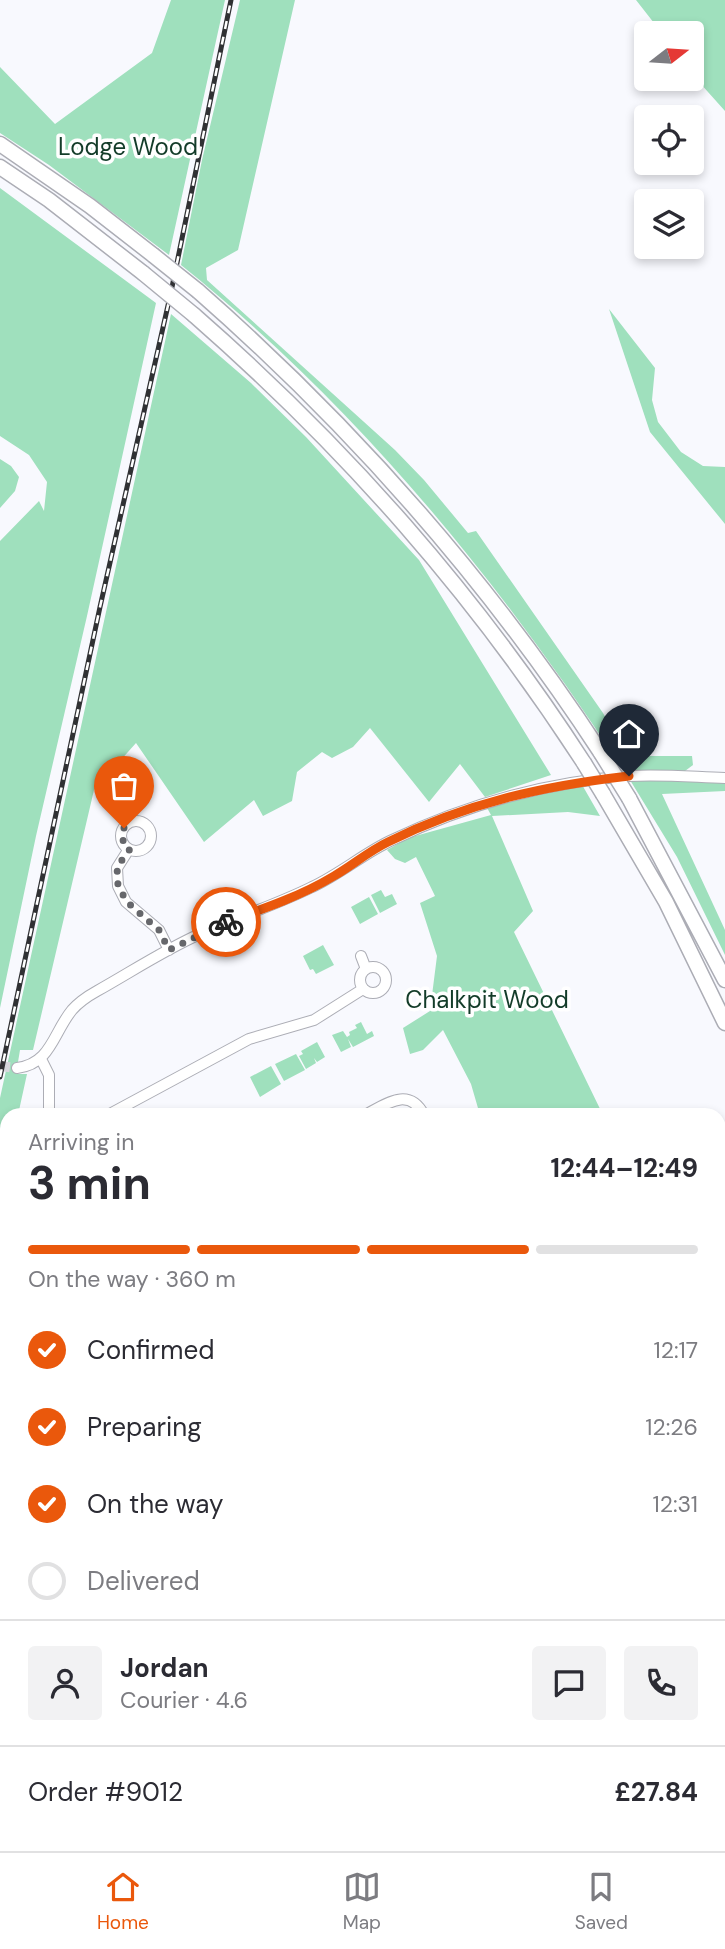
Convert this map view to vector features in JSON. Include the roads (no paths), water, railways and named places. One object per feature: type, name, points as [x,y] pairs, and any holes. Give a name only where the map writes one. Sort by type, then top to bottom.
[{"type":"highway","points":[[0,144],[90,206],[198,291],[312,396],[421,513],[509,622],[601,753],[629,798],[725,979]]},
{"type":"highway","points":[[0,167],[58,207],[194,315],[295,406],[405,523],[513,658],[584,763],[666,902],[725,1023]]},
{"type":"street","points":[[16,1068],[30,1066],[41,1059],[72,1010],[82,1001],[169,950],[226,922],[290,898],[321,883],[388,842],[451,814],[482,803],[565,783],[629,776],[725,778]]},
{"type":"street","points":[[130,849],[117,867],[118,886],[127,902],[159,930],[169,950]]},
{"type":"street","points":[[361,956],[366,969],[360,981],[363,989]]},
{"type":"street","points":[[121,1108],[249,1039],[314,1020],[363,989],[376,993],[385,984],[385,976],[380,970],[366,969]]},
{"type":"street","points":[[41,1059],[49,1075],[49,1108]]},
{"type":"street","points":[[379,1108],[394,1100],[404,1099],[420,1108]]},
{"type":"tunnel","points":[[0,1066],[17,1068]]},
{"type":"railway","points":[[0,1077],[100,607],[171,292],[231,0]]},
{"type":"park label","name":"Lodge Wood","points":[[128,146]]},
{"type":"park label","name":"Chalkpit Wood","points":[[487,999]]}]
